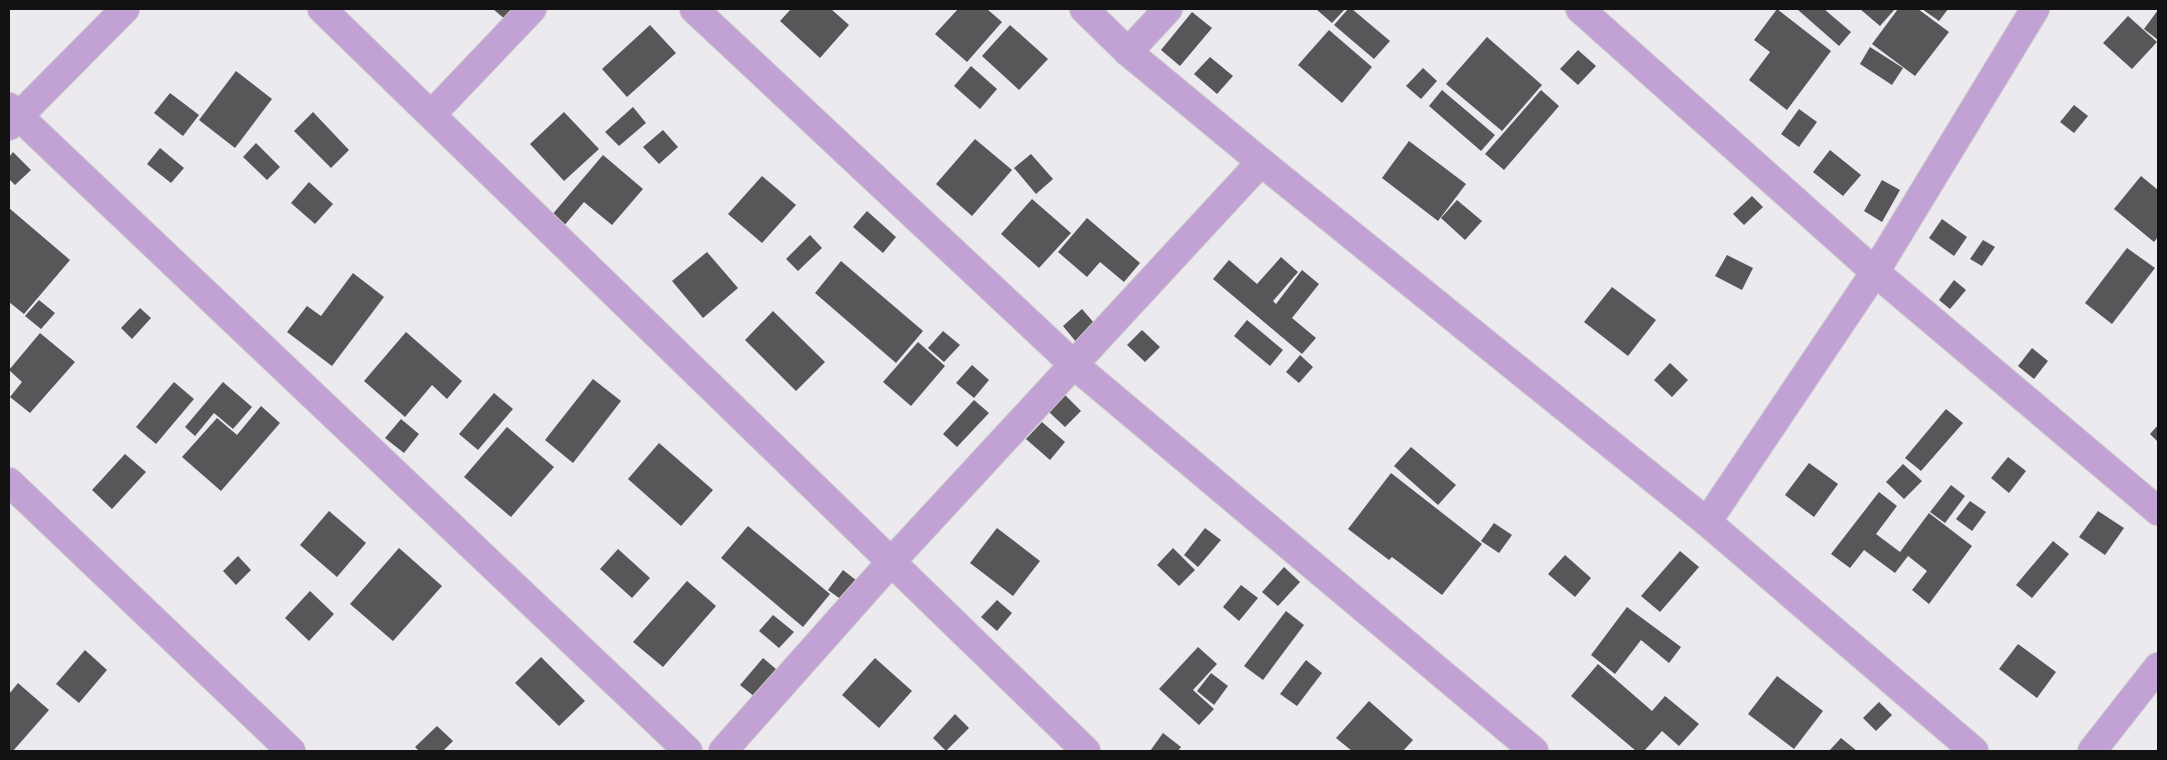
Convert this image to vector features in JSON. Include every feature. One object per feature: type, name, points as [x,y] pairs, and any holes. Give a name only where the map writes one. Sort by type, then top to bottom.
[{"type":"street","points":[[125,9],[12,116],[688,751]]},
{"type":"street","points":[[322,9],[1086,751]]},
{"type":"street","points":[[432,114],[532,9]]},
{"type":"street","points":[[694,9],[1073,364],[1534,751]]},
{"type":"street","points":[[1084,9],[1128,52],[1261,162],[1707,522],[1974,751]]},
{"type":"street","points":[[1128,52],[1168,9]]},
{"type":"street","points":[[1580,9],[1875,272],[2158,511]]},
{"type":"street","points":[[1707,522],[1875,272],[2035,9]]},
{"type":"street","points":[[723,751],[891,562],[1261,162]]},
{"type":"street","points":[[9,482],[291,751]]},
{"type":"street","points":[[2092,751],[2153,682]]},
{"type":"building","points":[[493,9],[515,9],[506,20]]},
{"type":"building","points":[[791,9],[831,9],[849,25],[820,58],[780,21]]},
{"type":"building","points":[[958,9],[987,9],[1002,22],[967,62],[935,34]]},
{"type":"building","points":[[1316,9],[1345,9],[1332,23]]},
{"type":"building","points":[[1348,9],[1352,9],[1390,41],[1374,59],[1334,25]]},
{"type":"building","points":[[1777,9],[1831,51],[1787,110],[1749,80],[1770,52],[1754,40]]},
{"type":"building","points":[[1797,9],[1824,9],[1851,32],[1839,46]]},
{"type":"building","points":[[1860,9],[1895,9],[1880,26]]},
{"type":"building","points":[[1898,9],[1918,9],[1949,32],[1915,76],[1872,44]]},
{"type":"building","points":[[1922,9],[1948,9],[1939,21]]},
{"type":"building","points":[[2158,10],[2158,40],[2144,29]]},
{"type":"building","points":[[1192,12],[1212,28],[1180,66],[1161,50]]},
{"type":"building","points":[[2128,16],[2157,42],[2132,69],[2103,43]]},
{"type":"building","points":[[650,25],[676,53],[627,97],[602,69]]},
{"type":"building","points":[[1010,25],[1048,59],[1019,90],[982,56]]},
{"type":"building","points":[[1329,30],[1372,67],[1342,103],[1298,65]]},
{"type":"building","points":[[1487,37],[1542,85],[1502,131],[1446,84]]},
{"type":"building","points":[[1870,47],[1903,68],[1892,85],[1860,64]]},
{"type":"building","points":[[1578,50],[1596,66],[1578,85],[1560,69]]},
{"type":"building","points":[[1210,57],[1233,76],[1217,94],[1194,74]]},
{"type":"building","points":[[971,66],[997,89],[980,109],[954,86]]},
{"type":"building","points":[[1423,68],[1437,81],[1421,99],[1406,86]]},
{"type":"building","points":[[236,71],[272,99],[235,148],[199,120]]},
{"type":"building","points":[[1442,90],[1495,135],[1481,151],[1429,106]]},
{"type":"building","points":[[1541,90],[1559,106],[1504,170],[1485,154]]},
{"type":"building","points":[[170,93],[199,115],[183,136],[154,113]]},
{"type":"building","points":[[2074,105],[2088,116],[2074,133],[2060,122]]},
{"type":"building","points":[[633,107],[646,123],[619,146],[605,132]]},
{"type":"building","points":[[1799,109],[1817,122],[1799,147],[1781,134]]},
{"type":"building","points":[[313,112],[349,150],[331,168],[294,131]]},
{"type":"building","points":[[564,112],[599,149],[564,181],[530,144]]},
{"type":"building","points":[[663,130],[678,147],[659,164],[643,147]]},
{"type":"building","points":[[975,139],[1012,170],[972,216],[936,184]]},
{"type":"building","points":[[1409,141],[1466,184],[1438,221],[1382,178]]},
{"type":"building","points":[[256,143],[280,167],[267,180],[243,157]]},
{"type":"building","points":[[160,148],[184,168],[171,183],[147,164]]},
{"type":"building","points":[[1830,150],[1861,175],[1843,196],[1813,172]]},
{"type":"building","points":[[13,152],[31,170],[15,185],[9,179],[9,157]]},
{"type":"building","points":[[1031,154],[1053,179],[1036,194],[1014,168]]},
{"type":"building","points":[[603,155],[643,189],[612,225],[584,202],[563,227],[551,216]]},
{"type":"building","points":[[762,176],[796,205],[762,243],[728,214]]},
{"type":"building","points":[[2141,176],[2158,190],[2158,237],[2154,242],[2114,209]]},
{"type":"building","points":[[1882,180],[1900,190],[1882,222],[1864,211]]},
{"type":"building","points":[[309,182],[333,204],[315,224],[291,203]]},
{"type":"building","points":[[1752,196],[1763,207],[1744,225],[1733,214]]},
{"type":"building","points":[[1032,199],[1071,233],[1039,268],[1001,234]]},
{"type":"building","points":[[1457,200],[1482,221],[1465,240],[1441,218]]},
{"type":"building","points":[[9,208],[70,260],[24,314],[9,302]]},
{"type":"building","points":[[867,211],[896,237],[883,253],[853,227]]},
{"type":"building","points":[[1087,218],[1140,263],[1124,282],[1100,262],[1087,277],[1058,252]]},
{"type":"building","points":[[1942,219],[1967,237],[1954,256],[1929,238]]},
{"type":"building","points":[[810,235],[822,248],[798,271],[786,259]]},
{"type":"building","points":[[1983,240],[1995,247],[1982,266],[1970,259]]},
{"type":"building","points":[[2127,248],[2155,268],[2112,324],[2085,303]]},
{"type":"building","points":[[707,252],[738,288],[703,318],[672,281]]},
{"type":"building","points":[[1727,255],[1753,268],[1742,290],[1715,276]]},
{"type":"building","points":[[1281,257],[1298,272],[1273,301],[1276,304],[1302,270],[1319,284],[1292,318],[1316,338],[1302,354],[1213,279],[1229,260],[1257,284]]},
{"type":"building","points":[[841,261],[923,331],[896,363],[815,293]]},
{"type":"building","points":[[353,273],[384,297],[332,366],[287,332],[307,306],[321,316]]},
{"type":"building","points":[[1954,280],[1966,290],[1950,309],[1939,300]]},
{"type":"building","points":[[1612,287],[1656,320],[1628,356],[1584,322]]},
{"type":"building","points":[[39,300],[55,313],[41,329],[25,316]]},
{"type":"building","points":[[140,308],[151,318],[132,339],[121,328]]},
{"type":"building","points":[[1082,309],[1101,331],[1081,348],[1063,326]]},
{"type":"building","points":[[773,311],[825,362],[796,391],[745,340]]},
{"type":"building","points":[[1247,320],[1283,350],[1270,366],[1234,336]]},
{"type":"building","points":[[1142,330],[1160,347],[1145,362],[1127,345]]},
{"type":"building","points":[[943,331],[960,345],[944,362],[928,348]]},
{"type":"building","points":[[406,332],[462,381],[447,399],[432,385],[405,417],[364,381]]},
{"type":"building","points":[[40,333],[75,362],[30,413],[10,397],[22,382],[9,370]]},
{"type":"building","points":[[918,342],[945,366],[911,406],[883,382]]},
{"type":"building","points":[[2032,348],[2048,361],[2034,379],[2018,366]]},
{"type":"building","points":[[1300,355],[1313,367],[1299,383],[1286,372]]},
{"type":"building","points":[[1670,363],[1688,380],[1672,397],[1654,380]]},
{"type":"building","points":[[972,365],[989,380],[974,398],[956,383]]},
{"type":"building","points":[[593,379],[621,401],[573,463],[545,440]]},
{"type":"building","points":[[174,382],[194,399],[156,444],[136,427]]},
{"type":"building","points":[[223,382],[252,407],[233,429],[214,413],[195,436],[185,427]]},
{"type":"building","points":[[494,393],[513,409],[478,450],[459,434]]},
{"type":"building","points":[[1065,395],[1081,411],[1065,427],[1049,412]]},
{"type":"building","points":[[974,400],[989,413],[957,447],[943,434]]},
{"type":"building","points":[[261,406],[280,423],[221,491],[182,457],[217,418],[237,435]]},
{"type":"building","points":[[1946,409],[1963,423],[1921,471],[1905,458]]},
{"type":"building","points":[[401,419],[419,434],[404,453],[385,438]]},
{"type":"building","points":[[1042,422],[1065,442],[1050,460],[1026,439]]},
{"type":"building","points":[[2158,425],[2158,442],[2150,434]]},
{"type":"building","points":[[507,427],[554,467],[511,517],[464,477]]},
{"type":"building","points":[[659,443],[713,490],[681,526],[628,479]]},
{"type":"building","points":[[1411,447],[1456,485],[1438,505],[1394,466]]},
{"type":"building","points":[[125,454],[146,472],[112,509],[92,490]]},
{"type":"building","points":[[2008,457],[2026,471],[2009,493],[1991,478]]},
{"type":"building","points":[[1809,463],[1838,484],[1814,517],[1785,495]]},
{"type":"building","points":[[1903,464],[1922,481],[1904,499],[1886,482]]},
{"type":"building","points":[[1391,473],[1482,544],[1442,595],[1392,557],[1389,560],[1348,529]]},
{"type":"building","points":[[1951,485],[1965,496],[1945,523],[1930,512]]},
{"type":"building","points":[[1879,492],[1897,506],[1876,534],[1900,552],[1929,513],[1972,546],[1929,604],[1912,590],[1927,571],[1908,556],[1895,573],[1864,550],[1850,568],[1831,554]]},
{"type":"building","points":[[1970,501],[1986,512],[1972,531],[1956,519]]},
{"type":"building","points":[[329,511],[366,543],[337,577],[300,545]]},
{"type":"building","points":[[2098,511],[2124,528],[2105,555],[2079,537]]},
{"type":"building","points":[[1494,523],[1512,535],[1499,553],[1481,541]]},
{"type":"building","points":[[748,526],[830,594],[803,627],[721,558]]},
{"type":"building","points":[[997,528],[1040,561],[1013,596],[970,563]]},
{"type":"building","points":[[1205,528],[1221,540],[1198,567],[1184,555]]},
{"type":"building","points":[[2053,541],[2069,554],[2032,598],[2016,585]]},
{"type":"building","points":[[399,548],[442,586],[393,641],[350,604]]},
{"type":"building","points":[[1173,548],[1195,570],[1179,586],[1157,565]]},
{"type":"building","points":[[618,549],[650,578],[632,598],[600,569]]},
{"type":"building","points":[[1680,551],[1699,567],[1660,612],[1641,596]]},
{"type":"building","points":[[1565,555],[1591,578],[1575,597],[1548,574]]},
{"type":"building","points":[[238,556],[251,570],[236,585],[223,571]]},
{"type":"building","points":[[1284,567],[1300,582],[1278,606],[1262,592]]},
{"type":"building","points":[[843,570],[861,584],[846,603],[828,590]]},
{"type":"building","points":[[687,581],[716,606],[663,667],[633,642]]},
{"type":"building","points":[[1241,585],[1258,598],[1239,621],[1223,607]]},
{"type":"building","points":[[310,591],[334,614],[309,641],[285,618]]},
{"type":"building","points":[[997,600],[1012,613],[997,631],[981,617]]},
{"type":"building","points":[[1627,607],[1681,647],[1669,663],[1641,640],[1615,674],[1591,655]]},
{"type":"building","points":[[1286,611],[1304,625],[1263,680],[1244,666]]},
{"type":"building","points":[[773,615],[794,632],[779,648],[759,631]]},
{"type":"building","points":[[2018,644],[2056,672],[2037,698],[1999,669]]},
{"type":"building","points":[[1198,647],[1217,664],[1193,690],[1214,709],[1199,725],[1159,689]]},
{"type":"building","points":[[85,650],[107,670],[79,703],[56,684]]},
{"type":"building","points":[[541,657],[585,701],[559,726],[515,683]]},
{"type":"building","points":[[763,658],[783,675],[760,701],[740,685]]},
{"type":"building","points":[[875,658],[912,691],[879,728],[842,695]]},
{"type":"building","points":[[1306,660],[1322,673],[1297,706],[1280,694]]},
{"type":"building","points":[[1598,664],[1652,711],[1665,696],[1699,724],[1679,746],[1662,731],[1644,751],[1636,751],[1571,696]]},
{"type":"building","points":[[1211,673],[1228,686],[1214,705],[1197,691]]},
{"type":"building","points":[[1777,676],[1823,711],[1794,749],[1748,714]]},
{"type":"building","points":[[18,683],[49,710],[13,751],[9,751],[9,694]]},
{"type":"building","points":[[1369,701],[1413,740],[1403,751],[1352,751],[1336,738]]},
{"type":"building","points":[[1879,702],[1892,715],[1876,731],[1863,718]]},
{"type":"building","points":[[955,714],[969,728],[946,751],[933,738]]},
{"type":"building","points":[[437,726],[453,741],[443,751],[419,751],[415,747]]},
{"type":"building","points":[[1163,733],[1181,747],[1178,751],[1150,751]]},
{"type":"building","points":[[1841,738],[1857,751],[1829,751]]}]
